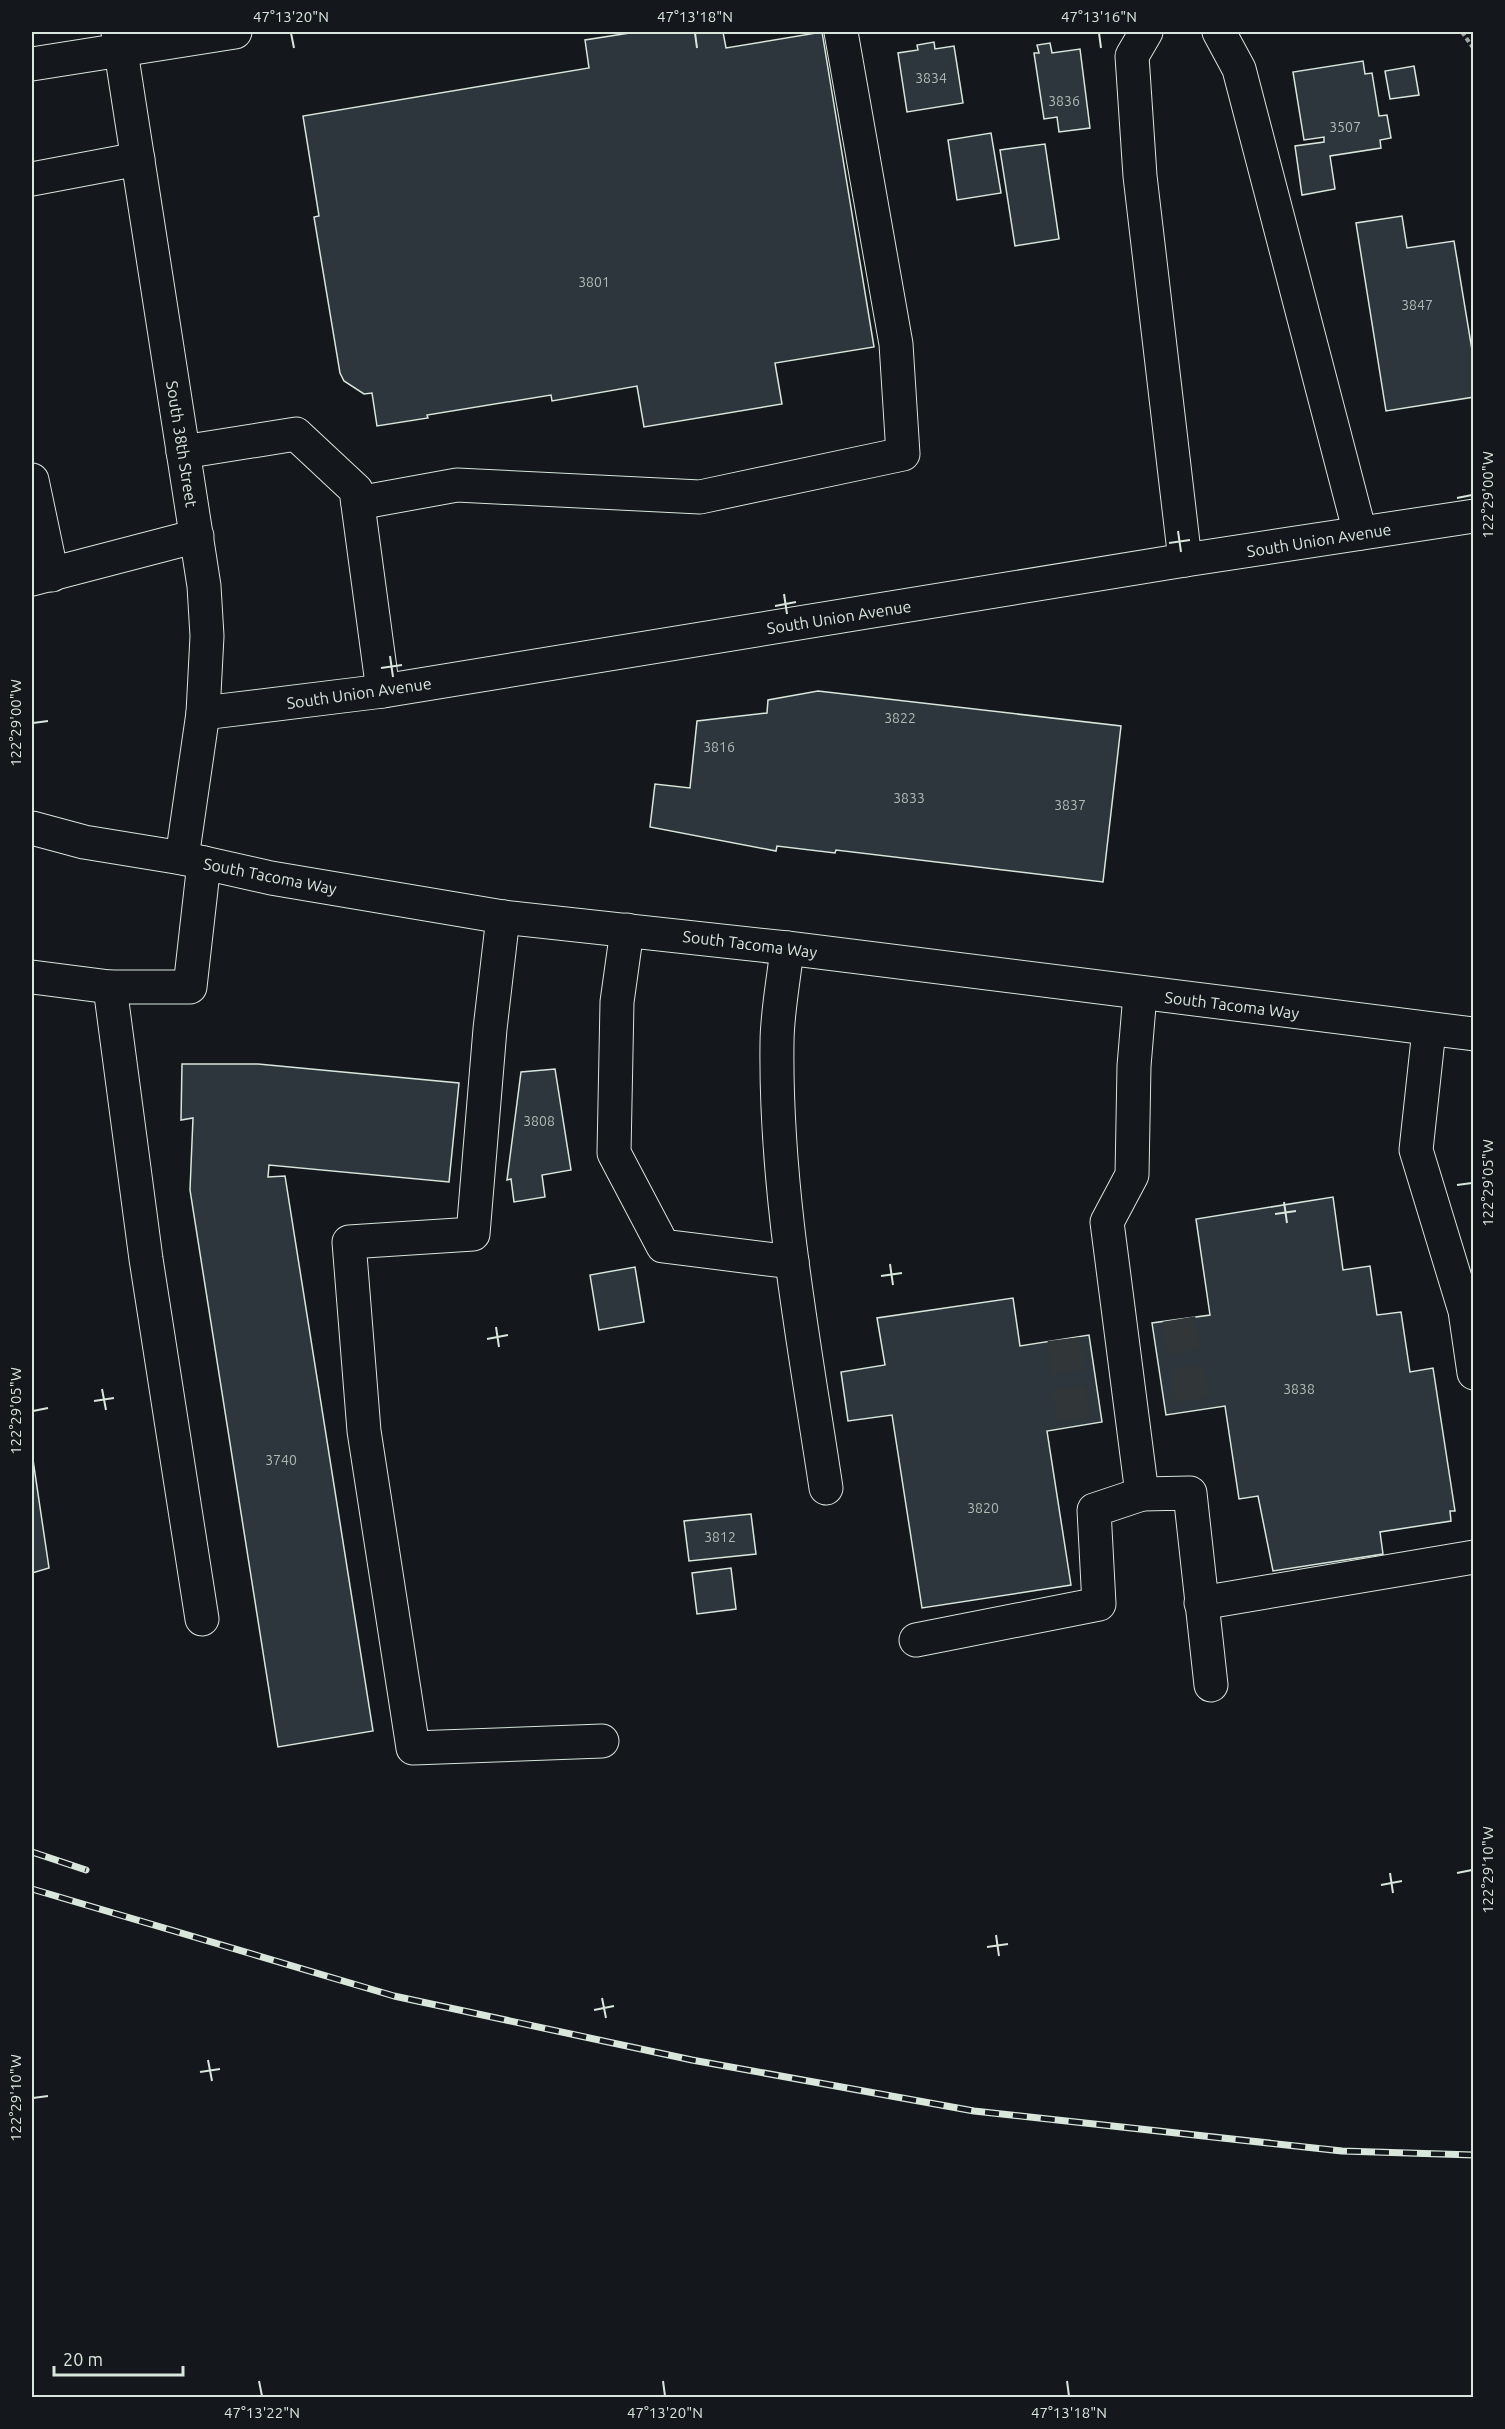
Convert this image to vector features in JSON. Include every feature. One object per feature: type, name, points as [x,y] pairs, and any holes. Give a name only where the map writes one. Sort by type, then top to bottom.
[{"type":"street","points":[[358,502],[458,485],[700,496],[903,454],[896,344],[841,32]]},
{"type":"street","points":[[1146,32],[1132,56],[1140,176],[1185,560]]},
{"type":"street","points":[[1219,32],[1239,69],[1360,533]]},
{"type":"street","points":[[32,64],[119,41],[217,33]]},
{"type":"street","name":"South 38th Street","points":[[110,987],[190,987],[193,860],[204,713],[207,636],[204,586],[197,536],[119,41]]},
{"type":"street","points":[[32,179],[138,159]]},
{"type":"street","points":[[183,452],[296,434],[356,489],[383,691]]},
{"type":"street","points":[[32,480],[42,577],[197,536]]},
{"type":"street","name":"South Union Avenue","points":[[204,713],[383,691],[1185,560],[1473,516]]},
{"type":"street","name":"South Tacoma Way","points":[[32,828],[84,842],[193,860],[271,878],[503,917],[787,948],[1473,1034]]},
{"type":"street","points":[[503,917],[490,1029],[473,1234],[349,1242],[364,1431],[412,1748],[602,1741]]},
{"type":"street","points":[[627,930],[617,1002],[614,1153],[663,1246],[792,1262]]},
{"type":"street","points":[[787,948],[777,1042],[780,1139],[792,1262],[826,1488]]},
{"type":"street","points":[[32,976],[110,987],[146,1260],[202,1619]]},
{"type":"street","points":[[1140,994],[1134,1066],[1132,1175],[1107,1222],[1142,1494]]},
{"type":"street","points":[[1429,1030],[1416,1150],[1465,1311],[1473,1373]]},
{"type":"street","points":[[916,1640],[1099,1604],[1094,1510],[1142,1494],[1190,1493],[1211,1685]]},
{"type":"street","points":[[1201,1603],[1473,1557]]},
{"type":"path","points":[[1462,32],[1473,49]]},
{"type":"building","points":[[636,32],[723,32],[726,48],[822,32],[874,347],[775,363],[782,404],[644,427],[637,386],[552,401],[551,395],[427,415],[428,418],[377,426],[372,393],[364,394],[344,381],[340,373],[314,217],[319,216],[303,116],[589,68],[585,40]]},
{"type":"building","points":[[934,42],[935,49],[954,46],[963,103],[907,112],[898,53],[918,50],[917,45]]},
{"type":"building","points":[[1050,43],[1052,53],[1080,49],[1090,128],[1059,132],[1057,117],[1044,119],[1034,53],[1039,53],[1037,45]]},
{"type":"building","points":[[1363,61],[1365,74],[1372,73],[1379,116],[1387,115],[1391,138],[1380,140],[1381,148],[1330,156],[1335,189],[1302,195],[1295,146],[1324,142],[1324,137],[1304,140],[1293,72]]},
{"type":"building","points":[[1414,66],[1419,95],[1390,99],[1385,71]]},
{"type":"building","points":[[991,133],[1001,193],[957,200],[948,140]]},
{"type":"building","points":[[1045,144],[1059,239],[1015,246],[1000,150]]},
{"type":"building","points":[[1402,216],[1407,248],[1454,241],[1474,362],[1474,397],[1386,411],[1356,223]]},
{"type":"building","points":[[818,691],[1121,726],[1103,882],[836,850],[835,853],[777,846],[776,851],[650,827],[655,784],[690,788],[697,721],[767,713],[768,700]]},
{"type":"building","points":[[182,1064],[258,1064],[459,1083],[449,1182],[269,1165],[268,1177],[285,1176],[373,1731],[278,1747],[190,1190],[193,1118],[181,1120]]},
{"type":"building","points":[[555,1069],[571,1170],[542,1175],[545,1197],[514,1202],[511,1179],[507,1180],[521,1072]]},
{"type":"building","points":[[1333,1197],[1343,1270],[1370,1266],[1377,1315],[1401,1312],[1410,1372],[1433,1368],[1455,1511],[1450,1511],[1451,1521],[1380,1532],[1383,1554],[1273,1571],[1258,1496],[1239,1499],[1225,1406],[1166,1415],[1152,1323],[1210,1315],[1196,1219]]},
{"type":"building","points":[[635,1267],[644,1322],[599,1330],[590,1275]]},
{"type":"building","points":[[1013,1298],[1020,1346],[1089,1335],[1102,1422],[1047,1431],[1071,1585],[922,1608],[892,1415],[848,1421],[841,1372],[885,1365],[877,1318]]},
{"type":"building","points":[[32,1453],[49,1568],[32,1573]]},
{"type":"building","points":[[751,1514],[756,1554],[689,1561],[684,1521]]},
{"type":"building","points":[[731,1568],[736,1609],[697,1614],[692,1573]]},
{"type":"tunnel","points":[[1179,1319],[1194,1411]]},
{"type":"tunnel","points":[[1064,1339],[1074,1426]]},
{"type":"railway","points":[[32,1852],[86,1870]]},
{"type":"railway","points":[[32,1889],[394,1996],[692,2060],[974,2111],[1342,2151],[1474,2155]]}]
